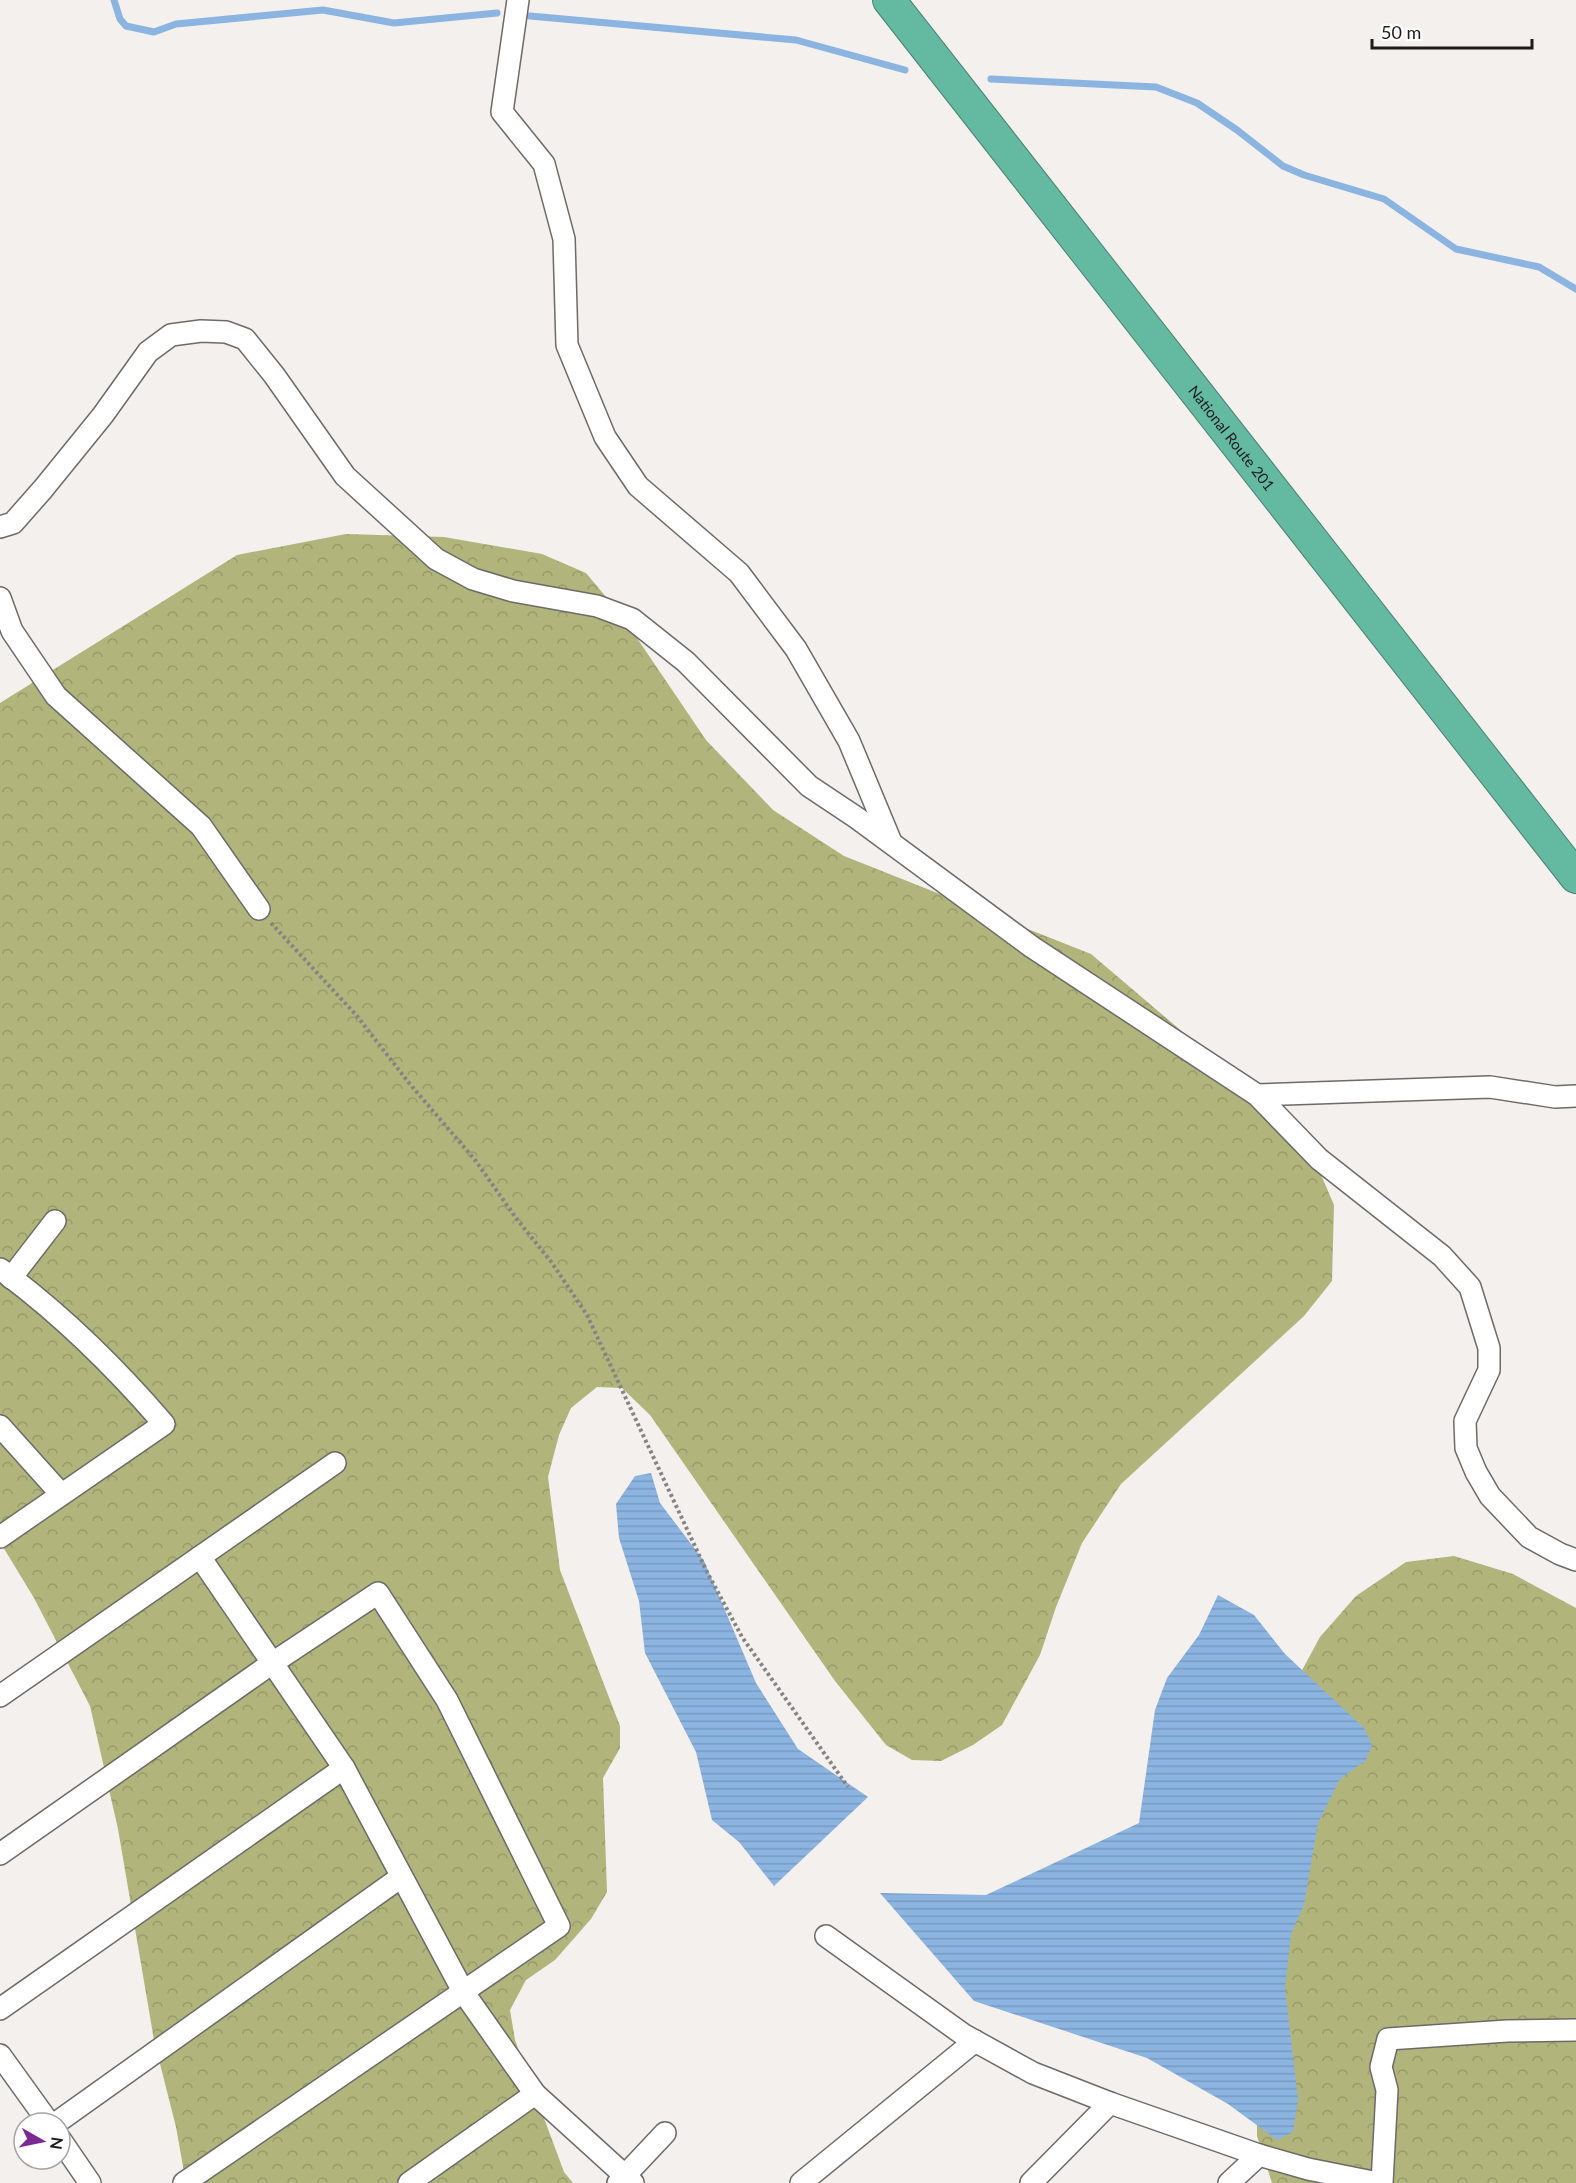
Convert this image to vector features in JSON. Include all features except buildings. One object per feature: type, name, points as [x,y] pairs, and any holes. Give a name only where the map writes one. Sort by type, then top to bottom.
[{"type":"highway","name":"National Route 201","points":[[889,0],[1576,877]]},
{"type":"street","points":[[518,0],[502,112],[544,164],[564,239],[567,345],[605,437],[638,486],[739,573],[796,649],[849,741],[891,842]]},
{"type":"street","points":[[0,527],[13,523],[43,489],[103,415],[148,352],[171,335],[201,331],[226,332],[245,339],[274,375],[345,476],[436,559],[473,579],[513,591],[597,606],[632,619],[686,662],[809,786],[891,842],[1032,947],[1257,1095],[1319,1159],[1442,1256],[1470,1287],[1489,1348],[1489,1370],[1465,1421],[1466,1448],[1476,1472],[1490,1496],[1529,1537],[1576,1560]]},
{"type":"street","points":[[0,598],[12,631],[56,696],[201,825],[259,909]]},
{"type":"street","points":[[1257,1095],[1490,1088],[1555,1097],[1576,1096]]},
{"type":"street","points":[[0,1537],[164,1424],[129,1383],[68,1324],[6,1273],[55,1221]]},
{"type":"street","points":[[0,1426],[61,1494]]},
{"type":"street","points":[[0,1696],[335,1463]]},
{"type":"street","points":[[200,1557],[344,1768],[464,1993],[535,2094],[625,2181],[665,2133]]},
{"type":"street","points":[[0,1854],[271,1664],[378,1593],[447,1700],[559,1926],[184,2183]]},
{"type":"street","points":[[0,2009],[344,1768]]},
{"type":"street","points":[[72,2112],[401,1877]]},
{"type":"street","points":[[826,1936],[964,2035],[1033,2073],[1259,2156],[1308,2169],[1380,2183],[1388,2090],[1381,2067],[1388,2039],[1507,2031],[1576,2030]]},
{"type":"street","points":[[801,2183],[975,2041]]},
{"type":"street","points":[[0,2055],[40,2111]]},
{"type":"street","points":[[410,2183],[535,2094]]},
{"type":"street","points":[[1031,2183],[1110,2103]]},
{"type":"street","points":[[1229,2183],[1259,2156]]},
{"type":"street","points":[[72,2157],[90,2183]]},
{"type":"path","points":[[259,909],[357,1016],[409,1083],[475,1160],[516,1218],[552,1263],[587,1315],[707,1572],[742,1637],[848,1787]]},
{"type":"green space","points":[[346,534],[444,537],[542,554],[586,573],[622,616],[706,740],[773,810],[844,856],[1091,954],[1265,1102],[1319,1170],[1334,1205],[1332,1281],[1304,1316],[1121,1484],[1082,1543],[1056,1607],[1040,1655],[1002,1725],[973,1745],[941,1761],[912,1760],[886,1745],[835,1681],[650,1415],[622,1388],[597,1387],[571,1408],[559,1435],[548,1477],[560,1570],[620,1726],[620,1748],[603,1778],[607,1892],[591,1919],[555,1960],[526,1980],[510,2010],[515,2040],[564,2172],[573,2183],[186,2183],[176,2127],[154,2040],[118,1829],[90,1706],[34,1598],[0,1542],[0,703],[237,555]]},
{"type":"green space","points":[[1454,1556],[1513,1574],[1576,1608],[1576,2183],[1272,2183],[1257,2136],[1257,2009],[1293,1687],[1320,1637],[1356,1596],[1406,1562]]},
{"type":"water","points":[[651,1473],[660,1503],[704,1561],[756,1683],[798,1749],[868,1797],[774,1886],[739,1842],[712,1820],[696,1752],[645,1653],[639,1601],[619,1538],[616,1504],[635,1476]]},
{"type":"water","points":[[1218,1595],[1254,1615],[1285,1654],[1364,1728],[1372,1745],[1366,1760],[1340,1779],[1318,1823],[1304,1905],[1291,1934],[1285,1988],[1298,2100],[1293,2132],[1277,2140],[1228,2104],[1147,2058],[974,2001],[880,1893],[986,1895],[1139,1823],[1155,1710],[1167,1678],[1199,1635]]},
{"type":"waterway","points":[[114,0],[120,19],[126,26],[154,32],[176,24],[323,10],[394,23],[497,13]]},
{"type":"waterway","points":[[530,16],[796,40],[905,70]]},
{"type":"waterway","points":[[991,79],[1156,87],[1197,103],[1237,130],[1283,166],[1304,175],[1384,199],[1456,249],[1539,267],[1576,289]]}]
